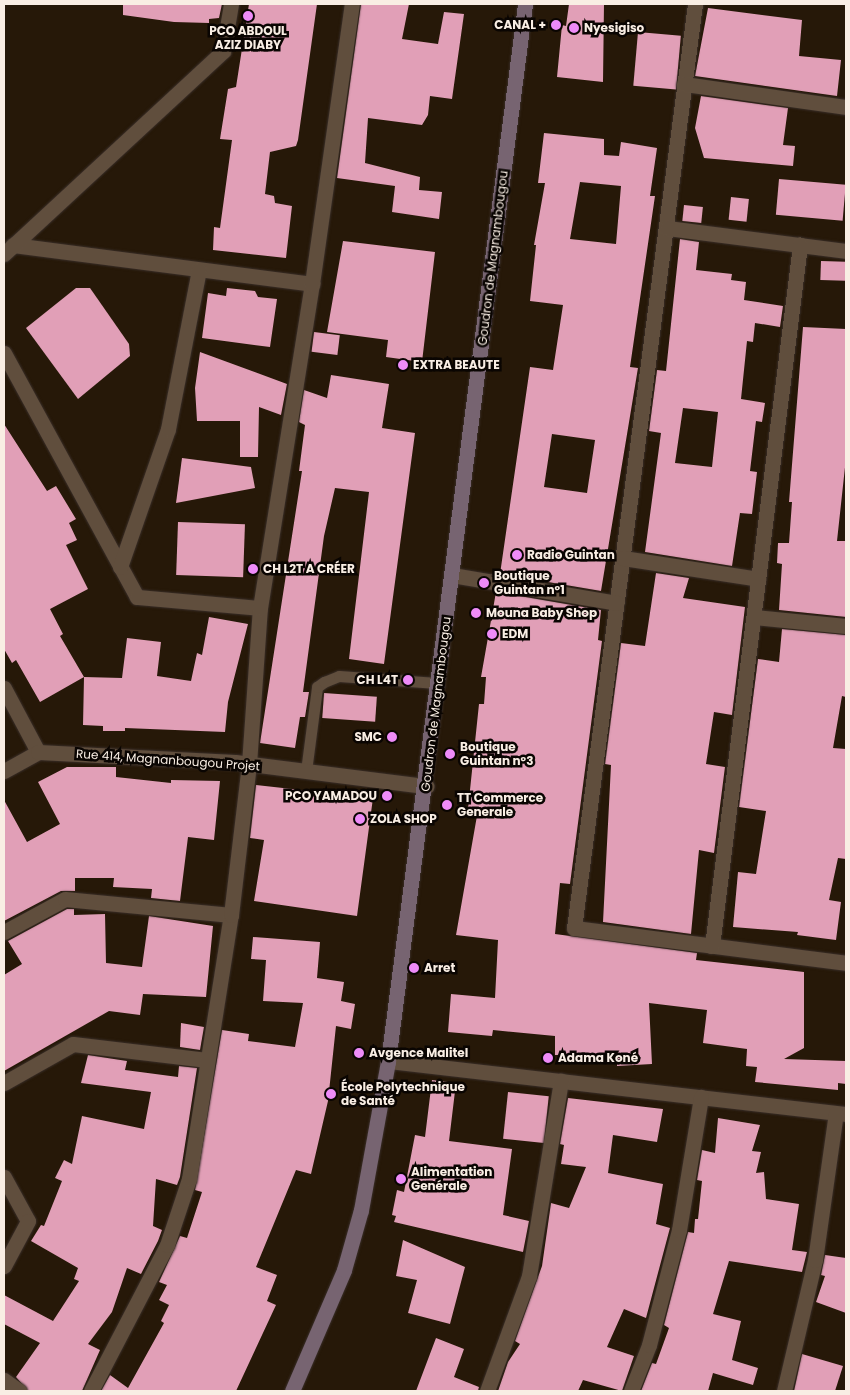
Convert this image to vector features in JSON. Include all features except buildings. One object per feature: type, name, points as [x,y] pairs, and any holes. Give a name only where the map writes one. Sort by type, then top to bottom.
[{"type":"street","points":[[8,250],[222,51],[231,4]]},
{"type":"street","points":[[90,1391],[167,1245],[189,1179],[232,915],[249,764],[260,608],[312,284],[352,4]]},
{"type":"street","name":"Goudron de Magnambougou","points":[[292,1391],[344,1270],[361,1210],[388,1061],[426,786],[437,683],[525,4]]},
{"type":"street","points":[[695,4],[574,928],[846,963]]},
{"type":"street","points":[[684,84],[846,107]]},
{"type":"street","points":[[667,228],[846,250]]},
{"type":"street","points":[[712,946],[800,245]]},
{"type":"street","points":[[8,250],[312,284]]},
{"type":"street","points":[[120,567],[168,428],[199,270]]},
{"type":"street","points":[[4,353],[137,597],[260,608]]},
{"type":"street","points":[[623,558],[758,579]]},
{"type":"street","points":[[452,575],[617,602]]},
{"type":"street","points":[[754,617],[846,626]]},
{"type":"street","points":[[4,688],[38,752],[4,771]]},
{"type":"street","name":"Rue 414, Magnanbougou Projet","points":[[38,752],[249,764],[426,786]]},
{"type":"street","points":[[4,932],[65,899],[232,915]]},
{"type":"street","points":[[4,1083],[73,1044],[207,1060]]},
{"type":"street","points":[[388,1061],[841,1113],[815,1260],[784,1391]]},
{"type":"street","points":[[487,1391],[529,1276],[561,1081]]},
{"type":"street","points":[[631,1391],[649,1345],[679,1230],[700,1097]]},
{"type":"street","points":[[4,1177],[28,1221],[4,1266]]},
{"type":"street","points":[[4,1380],[19,1391]]},
{"type":"lane","points":[[306,771],[317,687],[324,682],[339,676],[437,683]]},
{"type":"place","name":"PCO ABDOUL AZIZ DIABY","points":[[248,16]]},
{"type":"place","name":"CANAL +","points":[[556,25]]},
{"type":"place","name":"Nyesigiso","points":[[574,28]]},
{"type":"place","name":"EXTRA BEAUTE","points":[[403,365]]},
{"type":"place","name":"Radio Guintan","points":[[517,555]]},
{"type":"place","name":"CH L2T A CRÉER","points":[[253,569]]},
{"type":"place","name":"Boutique Guintan n°1","points":[[484,583]]},
{"type":"place","name":"Mouna Baby Shop","points":[[476,613]]},
{"type":"place","name":"EDM","points":[[492,634]]},
{"type":"place","name":"CH L4T","points":[[408,680]]},
{"type":"place","name":"SMC","points":[[392,737]]},
{"type":"place","name":"Boutique Guintan n°3","points":[[450,754]]},
{"type":"place","name":"PCO YAMADOU","points":[[387,796]]},
{"type":"place","name":"TT Commerce Generale","points":[[447,805]]},
{"type":"place","name":"ZOLA SHOP","points":[[360,819]]},
{"type":"place","name":"Arret","points":[[414,968]]},
{"type":"place","name":"Avgence Malitel","points":[[359,1053]]},
{"type":"place","name":"Adama Koné","points":[[548,1058]]},
{"type":"place","name":"École Polytechnique de Santé","points":[[331,1094]]},
{"type":"place","name":"Alimentation Genérale","points":[[401,1179]]}]
